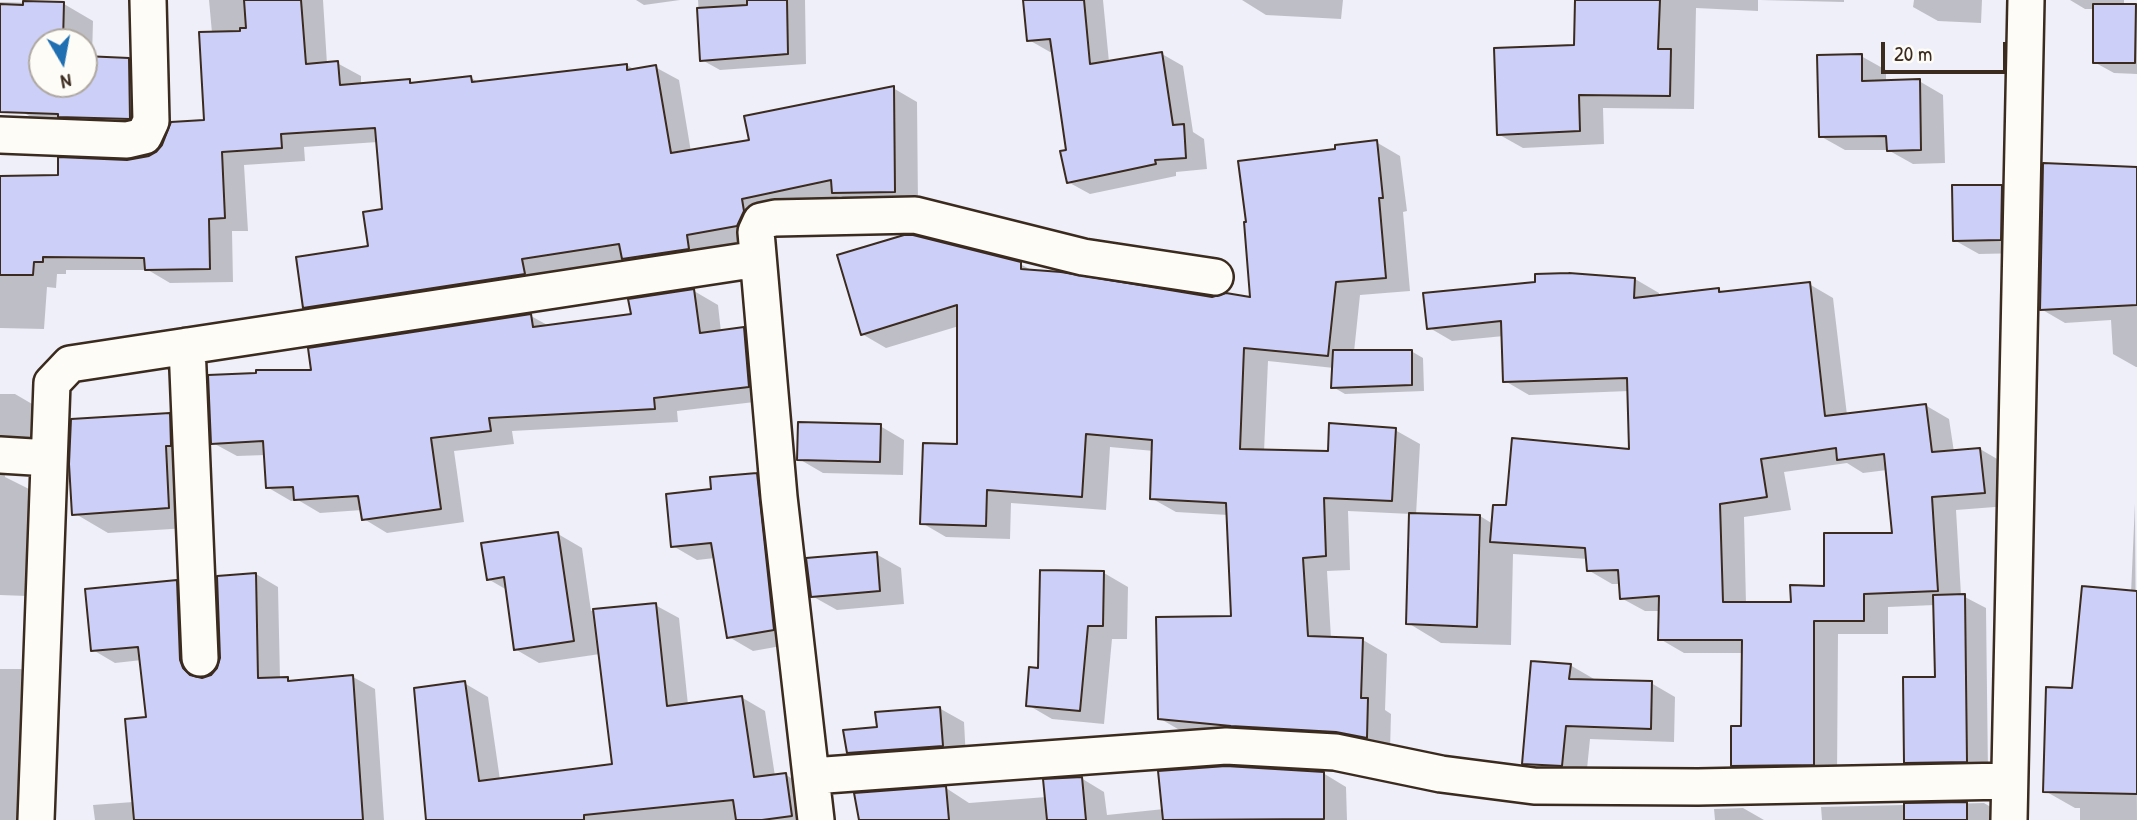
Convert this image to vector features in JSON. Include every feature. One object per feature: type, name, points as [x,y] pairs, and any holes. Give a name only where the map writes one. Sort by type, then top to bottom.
[{"type":"street","points":[[0,135],[127,140],[144,136],[150,121],[148,0]]},
{"type":"street","points":[[2009,820],[2026,0]]},
{"type":"street","points":[[816,820],[779,497],[756,232],[761,221],[775,218],[915,215],[1083,257],[1215,277]]},
{"type":"street","points":[[36,820],[51,383],[70,364],[758,260]]},
{"type":"street","points":[[187,346],[200,658]]},
{"type":"street","points":[[0,455],[49,458]]},
{"type":"street","points":[[811,776],[1226,746],[1335,752],[1441,774],[1534,786],[1698,787],[2009,780]]},
{"type":"building","points":[[244,0],[301,0],[306,64],[338,61],[340,85],[410,79],[410,83],[471,76],[472,82],[627,64],[627,70],[656,65],[671,153],[749,140],[744,116],[894,86],[895,192],[832,193],[831,180],[742,199],[744,211],[737,226],[687,235],[689,249],[622,259],[619,244],[522,259],[525,274],[303,308],[296,257],[368,246],[363,212],[382,209],[375,128],[281,134],[282,148],[222,152],[225,218],[209,219],[210,269],[145,270],[144,258],[43,257],[43,262],[34,262],[33,275],[0,275],[0,176],[58,175],[58,157],[127,160],[149,156],[162,145],[171,122],[204,120],[199,32],[240,31],[240,28],[246,28]]},
{"type":"building","points":[[747,0],[787,0],[788,54],[700,61],[697,8],[747,5]]},
{"type":"building","points":[[1023,0],[1084,0],[1090,64],[1162,52],[1173,125],[1184,124],[1186,158],[1155,160],[1156,164],[1067,183],[1060,151],[1066,150],[1050,39],[1027,41]]},
{"type":"building","points":[[1575,0],[1660,0],[1658,49],[1671,49],[1670,96],[1579,95],[1580,131],[1497,135],[1494,48],[1574,45]]},
{"type":"building","points":[[23,1],[64,2],[63,28],[28,28],[28,98],[98,98],[98,57],[129,58],[130,119],[0,112],[0,4],[23,5]]},
{"type":"building","points":[[2093,4],[2136,4],[2135,63],[2093,63]]},
{"type":"building","points":[[1862,54],[1862,81],[1920,79],[1921,150],[1887,151],[1886,136],[1819,137],[1817,55]]},
{"type":"building","points":[[1377,140],[1383,198],[1379,198],[1386,278],[1336,282],[1328,356],[1244,348],[1240,449],[1328,451],[1329,423],[1396,428],[1392,501],[1324,498],[1326,556],[1303,558],[1308,636],[1363,638],[1361,698],[1368,698],[1367,738],[1336,732],[1158,719],[1156,617],[1231,616],[1226,503],[1150,499],[1152,440],[1086,434],[1082,497],[987,490],[986,526],[920,524],[923,443],[957,444],[957,305],[861,335],[837,255],[904,235],[913,235],[1021,262],[1021,269],[1061,272],[1212,297],[1226,293],[1250,297],[1246,222],[1238,161],[1335,149],[1335,145]]},
{"type":"building","points":[[2043,163],[2137,167],[2137,305],[2040,310]]},
{"type":"building","points":[[1952,185],[2002,185],[2001,240],[1953,241]]},
{"type":"building","points":[[1569,273],[1635,278],[1634,298],[1719,288],[1719,292],[1810,282],[1825,416],[1926,404],[1932,452],[1980,448],[1985,493],[1932,497],[1938,591],[1864,594],[1864,621],[1814,621],[1814,765],[1731,766],[1731,726],[1741,726],[1742,640],[1658,640],[1659,596],[1620,599],[1618,570],[1587,571],[1585,548],[1490,542],[1493,505],[1506,505],[1512,438],[1629,449],[1627,378],[1503,382],[1501,321],[1427,329],[1423,293],[1535,282],[1535,274]],"holes":[[[1836,448],[1837,460],[1884,454],[1892,533],[1824,533],[1824,586],[1790,585],[1791,602],[1723,602],[1720,504],[1767,497],[1761,459]]]},
{"type":"building","points":[[694,289],[700,333],[744,327],[749,387],[654,398],[655,409],[489,418],[491,431],[431,438],[441,509],[362,520],[358,496],[294,500],[293,487],[266,488],[263,441],[211,444],[208,375],[256,373],[256,370],[311,370],[308,348],[531,314],[533,327],[631,314],[628,299]]},
{"type":"building","points":[[1333,350],[1412,350],[1412,385],[1331,388]]},
{"type":"building","points":[[170,413],[171,446],[166,446],[169,508],[72,515],[69,464],[71,419]]},
{"type":"building","points":[[798,422],[881,424],[880,462],[797,460]]},
{"type":"building","points":[[757,473],[774,630],[727,638],[711,543],[671,547],[666,494],[711,489],[710,477]]},
{"type":"building","points":[[1409,513],[1480,515],[1477,627],[1406,624]]},
{"type":"building","points":[[558,532],[574,641],[514,650],[504,577],[487,580],[481,543]]},
{"type":"building","points":[[877,552],[880,591],[811,597],[806,558]]},
{"type":"building","points":[[1040,570],[1104,571],[1103,626],[1088,626],[1080,711],[1026,706],[1029,667],[1038,668]]},
{"type":"building","points":[[256,573],[258,678],[288,677],[288,681],[353,675],[363,820],[134,820],[125,719],[146,717],[138,647],[91,651],[85,589],[177,580],[180,660],[190,675],[202,678],[211,675],[220,658],[217,576]]},
{"type":"building","points":[[2082,586],[2137,591],[2137,794],[2043,792],[2046,687],[2072,688]]},
{"type":"building","points":[[1965,594],[1967,762],[1904,763],[1903,677],[1935,677],[1933,595]]},
{"type":"building","points":[[656,603],[667,706],[742,696],[754,777],[786,773],[792,816],[736,820],[733,800],[584,815],[584,820],[426,820],[414,688],[465,681],[479,781],[612,764],[593,609]]},
{"type":"building","points":[[1531,661],[1571,664],[1569,679],[1652,681],[1651,729],[1566,726],[1562,766],[1522,764]]},
{"type":"building","points":[[940,707],[943,746],[847,753],[843,730],[877,727],[875,712]]},
{"type":"building","points":[[1226,766],[1324,772],[1324,819],[1163,820],[1158,771]]},
{"type":"building","points":[[1082,777],[1086,820],[1047,820],[1043,779]]},
{"type":"building","points":[[946,786],[949,820],[859,820],[854,793]]},
{"type":"building","points":[[1967,802],[1967,820],[1904,820],[1904,803]]}]
